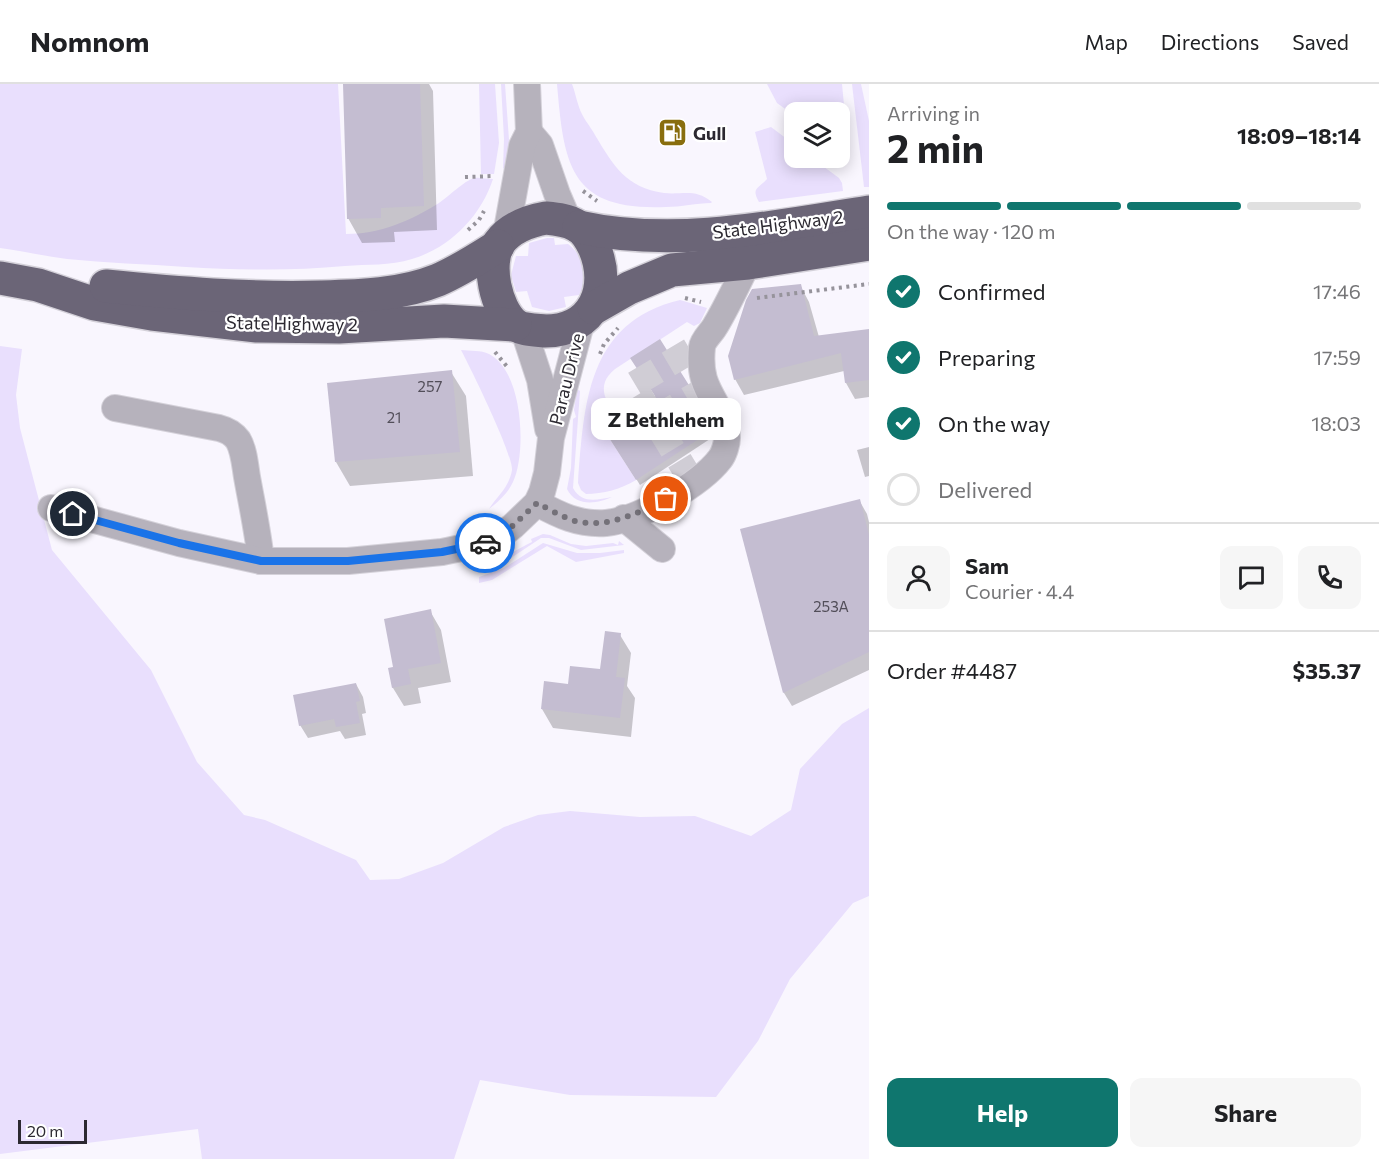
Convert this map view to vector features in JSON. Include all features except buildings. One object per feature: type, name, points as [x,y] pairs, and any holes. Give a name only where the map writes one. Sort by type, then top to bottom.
[{"type":"highway","name":"State Highway 2","points":[[574,224],[633,236],[675,235],[730,232],[869,212]]},
{"type":"highway","points":[[546,218],[574,224],[590,238],[600,266],[599,294],[588,314],[566,328],[546,331],[519,327],[504,312],[497,296],[494,264],[502,241],[525,223],[536,220],[546,218]]},
{"type":"highway","name":"State Highway 2","points":[[38,285],[96,286],[234,297],[350,296],[387,292],[438,280],[477,260],[502,241]]},
{"type":"highway","name":"State Highway 2","points":[[588,314],[629,288],[672,270],[748,263],[869,244]]},
{"type":"highway","name":"State Highway 2","points":[[0,278],[38,285],[95,304],[152,314],[257,326],[339,327],[444,321],[519,327]]},
{"type":"street","points":[[502,241],[522,146],[529,132],[526,84]]},
{"type":"street","points":[[529,132],[540,145],[556,194],[574,224]]},
{"type":"street","points":[[537,503],[576,521],[606,523],[641,512],[684,490],[722,457],[727,440],[726,426],[704,379],[702,344],[722,313],[748,263]]},
{"type":"street","name":"Parau Drive","points":[[51,508],[179,543],[261,561],[348,561],[442,552],[485,543],[500,536],[537,503],[546,482],[550,438],[588,314]]},
{"type":"street","name":"Parau Drive","points":[[519,327],[540,380],[550,438]]},
{"type":"street","points":[[114,408],[219,428],[234,435],[239,443],[244,462],[261,561]]},
{"type":"street","points":[[624,518],[662,549]]},
{"type":"path","points":[[465,177],[499,178]]},
{"type":"path","points":[[579,187],[606,205]]},
{"type":"path","points":[[464,234],[479,220],[489,203]]},
{"type":"path","points":[[750,301],[759,297],[869,284]]},
{"type":"path","points":[[681,297],[709,304]]},
{"type":"path","points":[[596,363],[604,344],[622,325]]},
{"type":"shaded area","points":[[0,84],[338,84],[346,234],[371,232],[394,225],[439,203],[470,180],[493,179],[481,206],[451,239],[426,254],[395,263],[305,269],[226,269],[59,258],[0,248]]},
{"type":"shaded area","points":[[479,84],[495,84],[499,143],[494,174],[481,174]]},
{"type":"shaded area","points":[[501,84],[505,84],[509,140],[507,170],[503,168]]},
{"type":"shaded area","points":[[557,84],[572,84],[584,118],[608,156],[630,180],[651,190],[700,195],[712,202],[672,207],[634,206],[609,201],[591,191],[578,178],[569,160],[563,138]]},
{"type":"shaded area","points":[[767,84],[842,84],[844,102],[784,102],[784,108],[777,103]]},
{"type":"shaded area","points":[[852,84],[861,84],[869,121],[869,187],[864,187]]},
{"type":"shaded area","points":[[771,127],[784,137],[784,168],[826,168],[839,178],[843,191],[759,202],[756,191],[767,179],[755,132]]},
{"type":"shaded area","points":[[554,238],[555,245],[568,244],[574,249],[584,267],[584,281],[579,295],[564,297],[566,307],[549,311],[532,307],[527,291],[516,292],[511,275],[516,256],[528,256],[529,243]]},
{"type":"shaded area","points":[[680,300],[707,308],[700,323],[694,326],[687,322],[615,369],[605,382],[607,401],[619,421],[604,430],[636,480],[612,490],[586,494],[578,483],[580,453],[588,396],[596,370],[608,347],[626,327],[649,311]]},
{"type":"shaded area","points":[[0,346],[22,349],[16,395],[20,428],[52,550],[151,670],[197,762],[244,815],[265,820],[356,860],[370,880],[399,879],[443,863],[504,827],[538,815],[570,811],[640,817],[695,816],[751,836],[791,810],[800,769],[842,724],[869,708],[869,896],[853,903],[790,979],[758,1041],[716,1097],[570,1095],[480,1080],[454,1159],[202,1159],[198,1129],[0,1154]]},
{"type":"shaded area","points":[[461,350],[489,354],[500,363],[509,377],[519,413],[520,452],[513,482],[489,509],[508,482],[512,470],[511,461],[491,411]]},
{"type":"shaded area","points":[[577,389],[580,391],[573,488],[585,499],[612,497],[601,501],[588,502],[576,499],[567,489],[571,468]]},
{"type":"shaded area","points":[[543,534],[571,544],[586,546],[613,543],[618,545],[619,541],[624,545],[581,550],[549,538],[541,538],[502,564],[479,572],[479,568],[532,542],[531,539]]},
{"type":"shaded area","points":[[543,543],[577,553],[624,550],[624,553],[576,562],[547,546],[492,580],[479,583],[479,577],[504,568]]},
{"type":"tunnel","points":[[693,483],[633,385],[702,344]]},
{"type":"tunnel","points":[[654,419],[708,388]]},
{"type":"way so far","points":[[485,543],[506,532],[537,503],[576,521],[606,523],[641,512],[666,499]]},
{"type":"place","name":"Gull","points":[[672,133]]},
{"type":"place","name":"Z Bethlehem","points":[[666,499]]},
{"type":"route","points":[[73,514],[179,543],[261,561],[348,561],[442,552],[485,543]]}]
